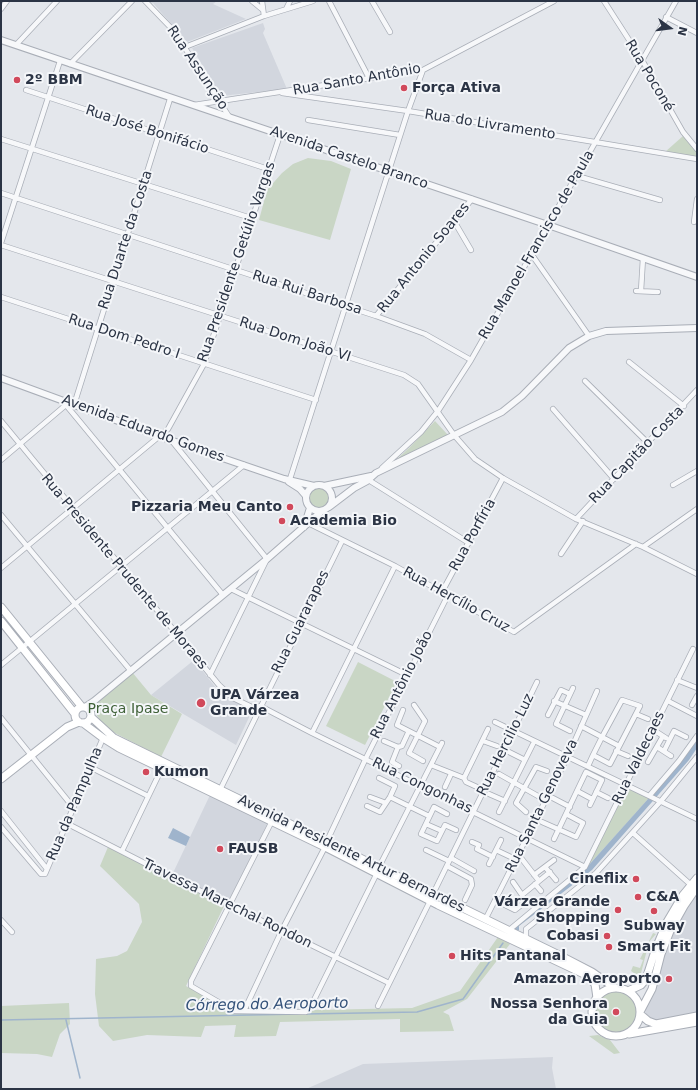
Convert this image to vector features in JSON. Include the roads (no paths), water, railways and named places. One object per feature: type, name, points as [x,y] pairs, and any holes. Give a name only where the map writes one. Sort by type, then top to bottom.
[{"type":"main road","name":"Avenida Presidente Artur Bernardes","points":[[1,607],[87,711],[114,738],[586,975],[595,984],[597,998]]},
{"type":"main road","name":"Avenida Presidente Artur Bernardes","points":[[1,621],[78,719],[103,738],[272,821],[326,844]]},
{"type":"main road","points":[[1,779],[78,719],[88,721],[87,711],[77,710],[78,719]]},
{"type":"main road","points":[[627,1034],[637,1025],[641,1012],[652,989],[661,954],[670,931],[697,878]]},
{"type":"main road","points":[[628,991],[641,985],[646,979],[656,948],[667,922],[694,886]]},
{"type":"main road","name":"Avenida Presidente Artur Bernardes","points":[[432,898],[485,920],[592,972],[615,988]]},
{"type":"main road","points":[[697,1016],[656,1024],[648,1021],[641,1012],[637,1000],[628,991],[615,988],[605,991],[597,998],[592,1011],[593,1018],[598,1028],[611,1036],[697,1022]]},
{"type":"street","points":[[1,9],[8,1]]},
{"type":"street","points":[[16,45],[57,1]]},
{"type":"street","points":[[70,64],[132,1]]},
{"type":"street","name":"Rua Assunção","points":[[145,1],[160,15],[185,47],[230,118]]},
{"type":"street","points":[[252,1],[263,10]]},
{"type":"street","points":[[262,1],[264,16]]},
{"type":"street","points":[[286,9],[290,1]]},
{"type":"street","points":[[185,47],[264,16],[313,1]]},
{"type":"street","points":[[329,1],[369,78]]},
{"type":"street","points":[[372,1],[390,32]]},
{"type":"street","name":"Rua Santo Antônio","points":[[192,105],[282,93],[423,70],[554,1]]},
{"type":"street","name":"Rua Poconé","points":[[604,1],[642,60],[683,132],[697,149]]},
{"type":"street","name":"Rua Manoel Francisco de Paula","points":[[370,476],[400,453],[421,432],[438,411],[471,360],[676,1]]},
{"type":"street","points":[[666,17],[697,33]]},
{"type":"street","name":"Avenida Castelo Branco","points":[[1,40],[170,99],[192,105],[472,199],[697,277]]},
{"type":"street","points":[[1,244],[60,61]]},
{"type":"street","points":[[306,524],[310,508],[306,496],[300,489],[288,480],[316,400],[388,172],[423,70]]},
{"type":"street","name":"Rua José Bonifácio","points":[[26,90],[268,168]]},
{"type":"street","name":"Rua do Livramento","points":[[282,93],[408,111],[697,159]]},
{"type":"street","name":"Rua Duarte da Costa","points":[[69,404],[98,328],[170,99]]},
{"type":"street","points":[[308,120],[400,135]]},
{"type":"street","name":"Rua Presidente Getúlio Vargas","points":[[1,568],[168,429],[204,364],[236,270],[251,218],[280,135]]},
{"type":"street","points":[[1,138],[251,218]]},
{"type":"street","points":[[577,176],[660,200]]},
{"type":"street","name":"Rua Rui Barbosa","points":[[1,193],[376,316],[425,334],[471,360]]},
{"type":"street","points":[[694,222],[697,198]]},
{"type":"street","name":"Rua Antonio Soares","points":[[376,316],[472,199]]},
{"type":"street","points":[[454,221],[471,250]]},
{"type":"street","name":"Rua Dom João VI","points":[[1,244],[404,375],[418,384],[454,435],[475,459],[503,478],[576,519],[643,547],[697,574]]},
{"type":"street","points":[[532,255],[589,336]]},
{"type":"street","points":[[643,258],[638,291],[658,292]]},
{"type":"street","name":"Rua Dom Pedro I","points":[[1,298],[98,328],[316,400]]},
{"type":"street","points":[[87,711],[94,702],[267,559],[322,511],[370,476],[502,412],[522,396],[569,348],[589,336],[606,331],[697,328]]},
{"type":"street","points":[[630,362],[684,406]]},
{"type":"street","name":"Avenida Eduardo Gomes","points":[[1,378],[170,440],[288,480],[314,486]]},
{"type":"street","points":[[585,381],[648,443]]},
{"type":"street","name":"Rua Capitão Costa","points":[[576,519],[684,406],[697,390]]},
{"type":"street","points":[[1,460],[69,404],[120,470],[223,595]]},
{"type":"street","points":[[553,409],[614,479]]},
{"type":"street","name":"Rua Presidente Prudente de Moraes","points":[[1,421],[19,445],[227,694],[259,708]]},
{"type":"street","points":[[170,440],[267,559]]},
{"type":"street","points":[[1,665],[244,465]]},
{"type":"street","points":[[673,485],[697,471]]},
{"type":"street","points":[[306,496],[309,490],[314,486],[324,486],[370,476],[469,543]]},
{"type":"street","name":"Rua Porfíria","points":[[442,592],[503,478]]},
{"type":"street","points":[[324,486],[330,490],[332,497],[329,507]]},
{"type":"street","points":[[310,508],[322,511]]},
{"type":"street","points":[[643,547],[697,509]]},
{"type":"street","points":[[1,515],[131,671]]},
{"type":"street","points":[[561,554],[583,521]]},
{"type":"street","name":"Rua Hercílio Cruz","points":[[306,524],[395,566],[514,632],[636,544]]},
{"type":"street","name":"Rua Guararapes","points":[[220,790],[300,623],[342,541]]},
{"type":"street","points":[[210,674],[267,559]]},
{"type":"street","points":[[312,733],[395,566]]},
{"type":"street","points":[[230,589],[406,675]]},
{"type":"street","name":"Rua Antônio João","points":[[244,1011],[282,930],[326,844],[406,675],[448,595]]},
{"type":"street","name":"Rua Valdecaes","points":[[584,867],[693,650]]},
{"type":"street","points":[[677,680],[697,688]]},
{"type":"street","name":"Rua Hercilio Luz","points":[[378,1006],[537,682]]},
{"type":"street","points":[[570,731],[556,724],[573,688]]},
{"type":"street","points":[[548,714],[561,690],[570,694]]},
{"type":"street","name":"Rua Santa Genoveva","points":[[485,920],[568,756],[597,690]]},
{"type":"street","points":[[692,705],[697,696]]},
{"type":"street","points":[[588,766],[593,755],[602,737],[622,700],[640,706],[610,764],[593,755]]},
{"type":"street","points":[[554,701],[586,715]]},
{"type":"street","points":[[668,701],[697,716]]},
{"type":"street","points":[[414,705],[425,720],[409,753],[423,761]]},
{"type":"street","name":"Rua Congonhas","points":[[259,708],[366,758],[584,867]]},
{"type":"street","points":[[272,821],[192,980],[191,986],[234,1011],[306,1012],[312,1007],[378,870],[441,745],[408,733],[397,725],[403,710]]},
{"type":"street","points":[[636,714],[648,719]]},
{"type":"street","points":[[1,718],[73,807]]},
{"type":"street","points":[[495,722],[650,795],[697,819]]},
{"type":"street","points":[[581,726],[619,746]]},
{"type":"street","points":[[464,778],[488,729]]},
{"type":"street","points":[[652,730],[670,740]]},
{"type":"street","points":[[664,751],[674,731],[686,737]]},
{"type":"street","points":[[399,766],[392,762],[398,747],[402,746],[408,733]]},
{"type":"street","points":[[648,762],[663,736]]},
{"type":"street","points":[[650,795],[680,761],[697,736]]},
{"type":"street","name":"Rua da Pampulha","points":[[47,869],[103,738]]},
{"type":"street","points":[[384,741],[398,747]]},
{"type":"street","points":[[483,741],[497,746]]},
{"type":"street","points":[[499,812],[533,744]]},
{"type":"street","points":[[657,747],[672,756]]},
{"type":"street","points":[[507,751],[525,760]]},
{"type":"street","points":[[616,751],[628,756]]},
{"type":"street","points":[[526,940],[526,929],[596,874],[633,833],[659,800],[697,757]]},
{"type":"street","points":[[431,765],[464,778],[466,782],[477,787]]},
{"type":"street","points":[[90,767],[148,796]]},
{"type":"street","points":[[526,812],[516,803],[536,767],[547,771]]},
{"type":"street","points":[[122,850],[162,768]]},
{"type":"street","points":[[554,839],[586,772],[602,780],[590,805]]},
{"type":"street","points":[[445,787],[451,774]]},
{"type":"street","points":[[499,774],[525,788],[570,807]]},
{"type":"street","points":[[367,806],[380,812],[395,786],[379,778]]},
{"type":"street","points":[[577,791],[592,799]]},
{"type":"street","points":[[596,792],[608,798]]},
{"type":"street","points":[[489,794],[505,801]]},
{"type":"street","points":[[370,796],[386,803]]},
{"type":"street","points":[[390,797],[409,808],[430,816]]},
{"type":"street","points":[[447,814],[434,807],[421,834],[437,841],[445,825],[456,830]]},
{"type":"street","points":[[1,811],[47,869],[45,874],[41,874],[1,827]]},
{"type":"street","points":[[542,822],[576,837],[583,823],[566,814]]},
{"type":"street","name":"Travessa Marechal Rondon","points":[[66,823],[389,983]]},
{"type":"street","points":[[426,824],[442,831]]},
{"type":"street","points":[[633,833],[694,886]]},
{"type":"street","points":[[489,864],[501,840]]},
{"type":"street","points":[[472,842],[479,845],[477,849],[492,857]]},
{"type":"street","points":[[426,850],[474,871]]},
{"type":"street","points":[[496,850],[515,859]]},
{"type":"street","points":[[518,854],[534,875],[541,891]]},
{"type":"street","points":[[534,875],[554,860]]},
{"type":"street","points":[[447,866],[471,879],[472,885],[465,900]]},
{"type":"street","points":[[545,867],[556,880]]},
{"type":"street","points":[[508,931],[584,867]]},
{"type":"street","points":[[522,894],[550,872]]},
{"type":"street","points":[[503,904],[515,910],[524,903],[522,894],[513,882]]},
{"type":"street","points":[[1,920],[12,932]]},
{"type":"water","points":[[697,740],[697,748],[689,760],[592,870],[519,926],[519,930],[517,931],[513,928],[588,866],[682,761]]},
{"type":"water","points":[[173,828],[190,837],[186,846],[168,838]]},
{"type":"waterway","name":"Córrego do Aeroporto","points":[[305,1014],[417,1012],[463,999],[503,943]]},
{"type":"waterway","name":"Córrego do Aeroporto","points":[[1,1020],[300,1014]]},
{"type":"waterway","points":[[66,1020],[80,1078]]},
{"type":"place","name":"2º BBM","points":[[17,80]]},
{"type":"place","name":"Força Ativa","points":[[404,88]]},
{"type":"place","name":"Pizzaria Meu Canto","points":[[290,507]]},
{"type":"place","name":"Academia Bio","points":[[282,521]]},
{"type":"place","name":"UPA Várzea Grande","points":[[201,703]]},
{"type":"place","name":"Kumon","points":[[146,772]]},
{"type":"place","name":"FAUSB","points":[[220,849]]},
{"type":"place","name":"Cineflix","points":[[636,879]]},
{"type":"place","name":"C&A","points":[[638,897]]},
{"type":"place","name":"Várzea Grande Shopping","points":[[618,910]]},
{"type":"place","name":"Subway","points":[[654,911]]},
{"type":"place","name":"Cobasi","points":[[607,936]]},
{"type":"place","name":"Smart Fit","points":[[609,947]]},
{"type":"place","name":"Hits Pantanal","points":[[452,956]]},
{"type":"place","name":"Amazon Aeroporto","points":[[669,979]]},
{"type":"place","name":"Nossa Senhora da Guia","points":[[616,1012]]},
{"type":"park label","name":"Praça Ipase","points":[[128,709]]}]
